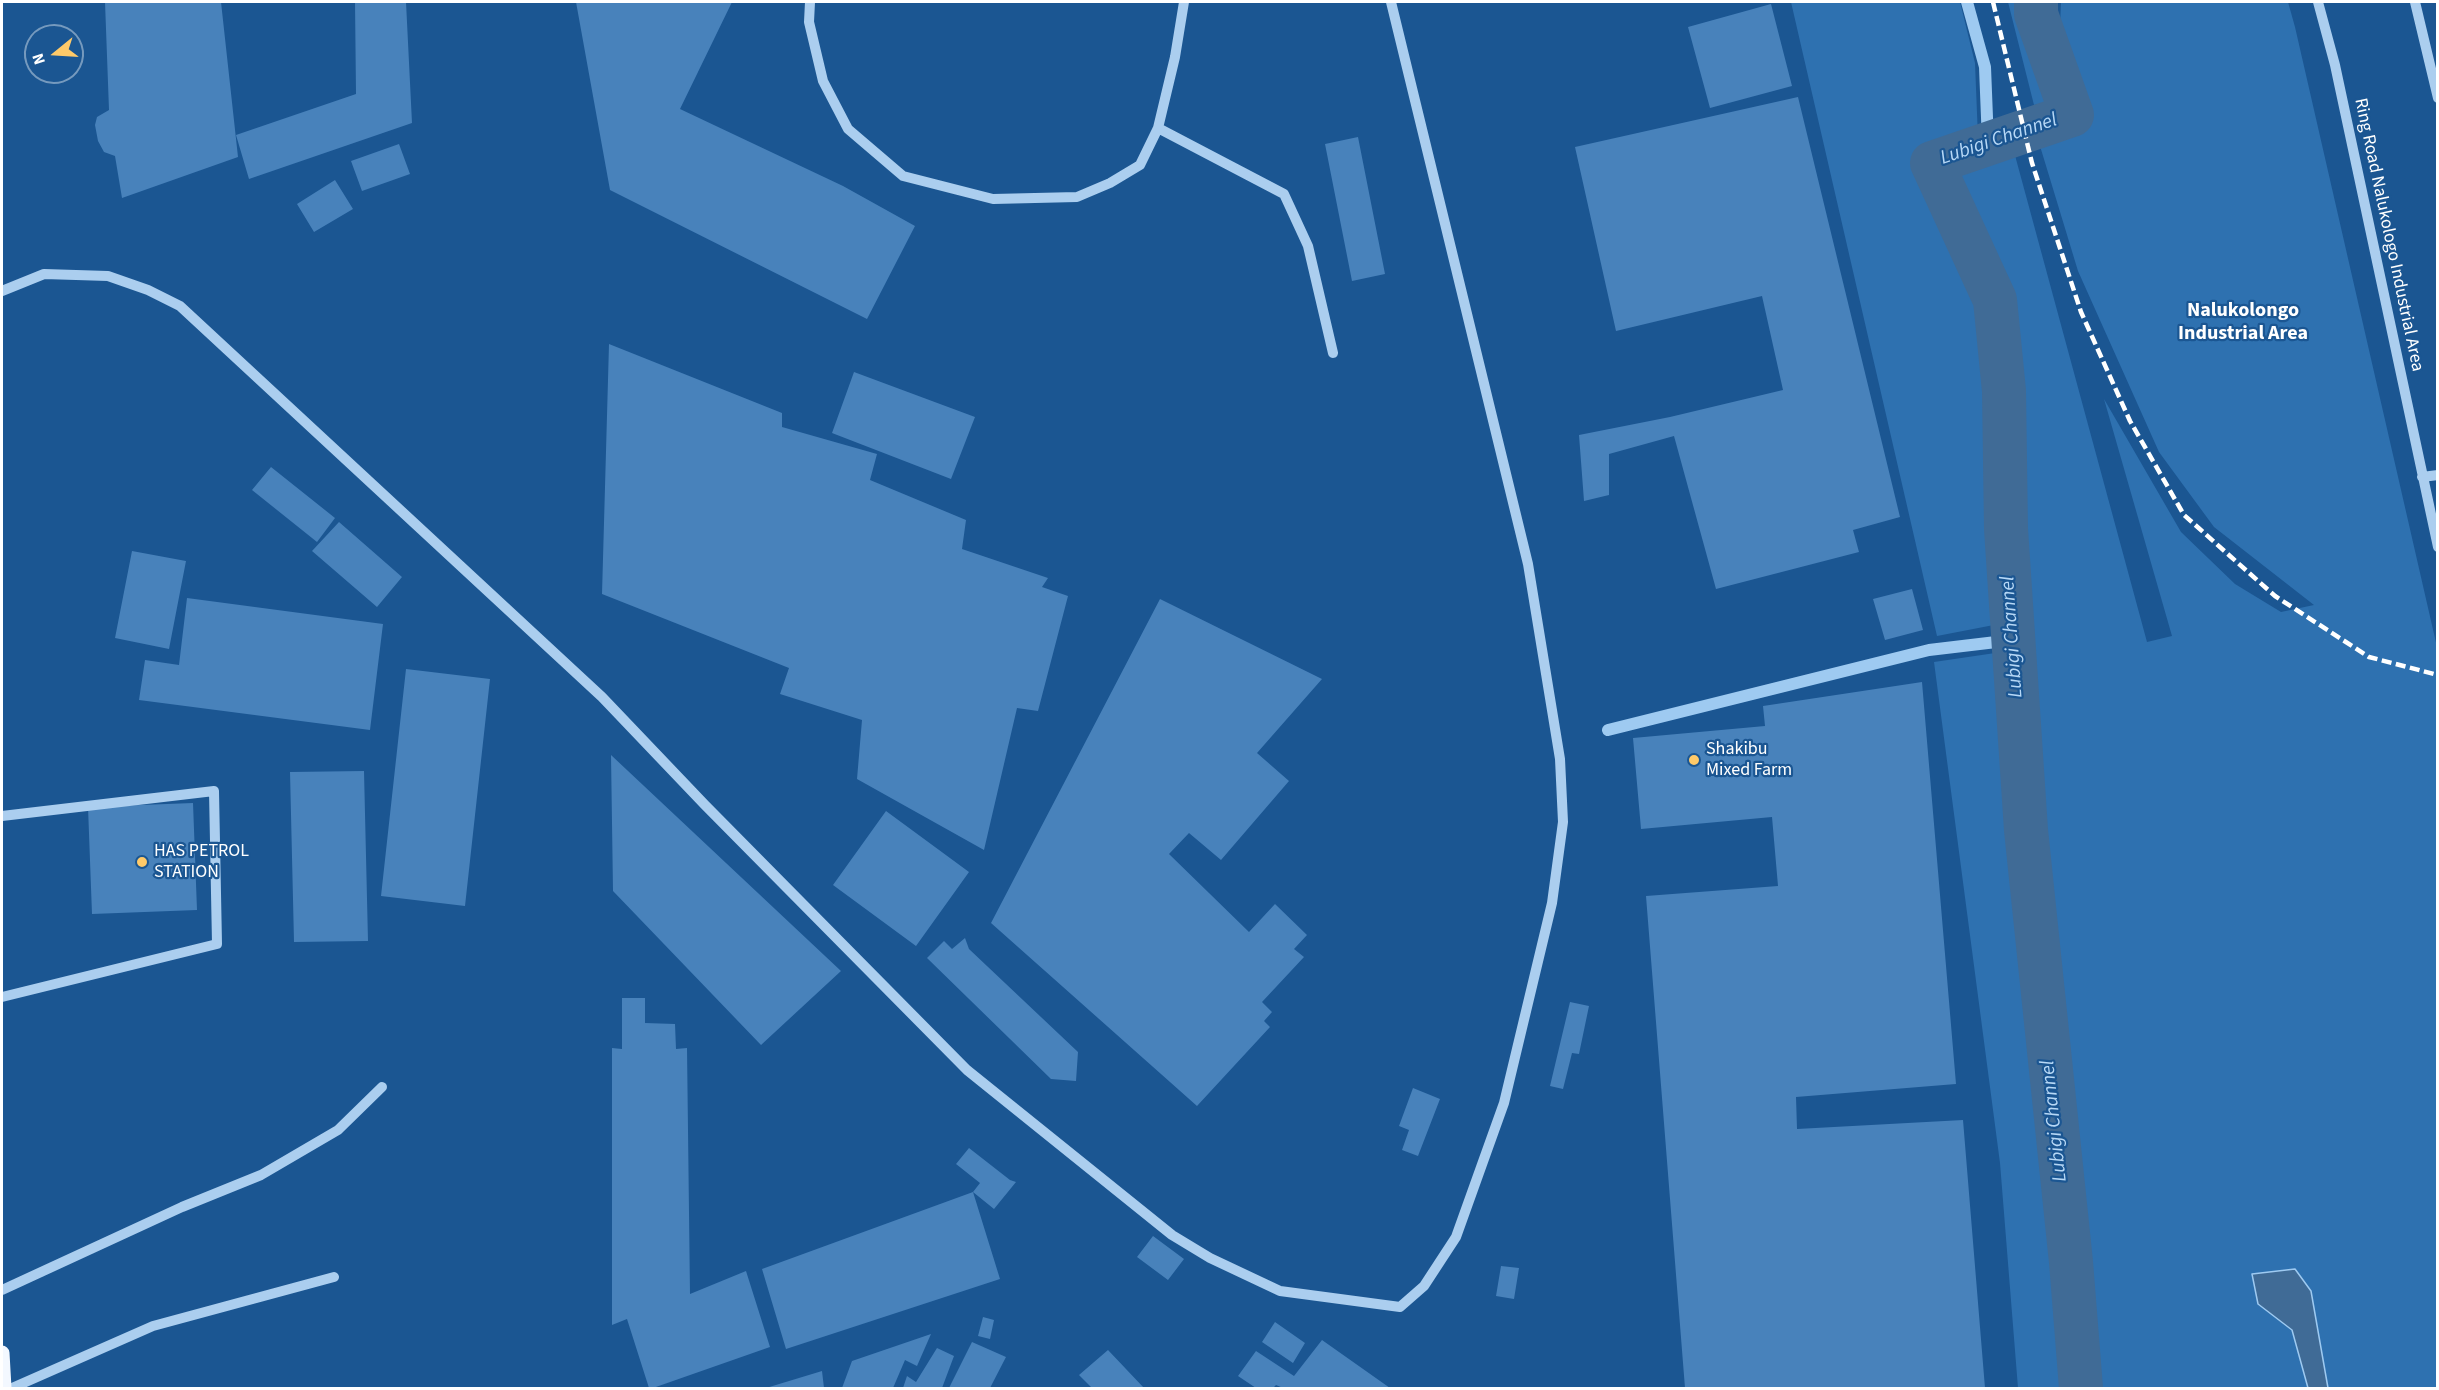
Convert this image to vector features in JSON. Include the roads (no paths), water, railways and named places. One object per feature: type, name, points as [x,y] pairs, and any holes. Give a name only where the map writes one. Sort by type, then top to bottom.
[{"type":"main road","points":[[2,1353],[4,1389]]},
{"type":"street","points":[[810,2],[809,22],[823,81],[848,129],[903,176],[993,199],[1077,197],[1110,183],[1140,165],[1158,128],[1176,57],[1184,2]]},
{"type":"street","points":[[2,291],[44,274],[108,276],[148,290],[180,306],[602,697],[705,805],[967,1070],[1172,1235],[1210,1258],[1280,1291],[1400,1307],[1424,1286],[1456,1237],[1504,1103],[1552,903],[1563,822],[1560,759],[1528,564],[1391,2]]},
{"type":"street","name":"Ring Road Nalukologo Industrial Area","points":[[2318,2],[2338,77],[2438,547]]},
{"type":"street","points":[[2415,2],[2438,98]]},
{"type":"street","points":[[1158,128],[1284,194],[1308,246],[1333,353]]},
{"type":"street","points":[[2422,477],[2438,475]]},
{"type":"street","points":[[2,816],[214,791],[217,944],[2,997]]},
{"type":"street","points":[[2,1290],[182,1207],[261,1175],[338,1130],[382,1087]]},
{"type":"street","points":[[12,1389],[153,1326],[334,1277]]},
{"type":"waterway","points":[[1967,2],[1985,67],[1988,143]]},
{"type":"waterway","name":"Lubigi Channel","points":[[2036,2],[2036,14],[2072,115],[1932,163],[1995,300],[2004,391],[2006,529],[2026,830],[2071,1262],[2081,1388]]},
{"type":"waterway","points":[[1608,730],[1929,650],[2013,640]]},
{"type":"railway","points":[[1993,2],[2032,163],[2081,312],[2130,421],[2184,515],[2275,596],[2369,657],[2438,675]]},
{"type":"place","name":"Shakibu Mixed Farm","points":[[1694,760]]},
{"type":"place","name":"HAS PETROL STATION","points":[[142,862]]},
{"type":"district","name":"Nalukolongo Industrial Area","points":[[2243,324]]}]
